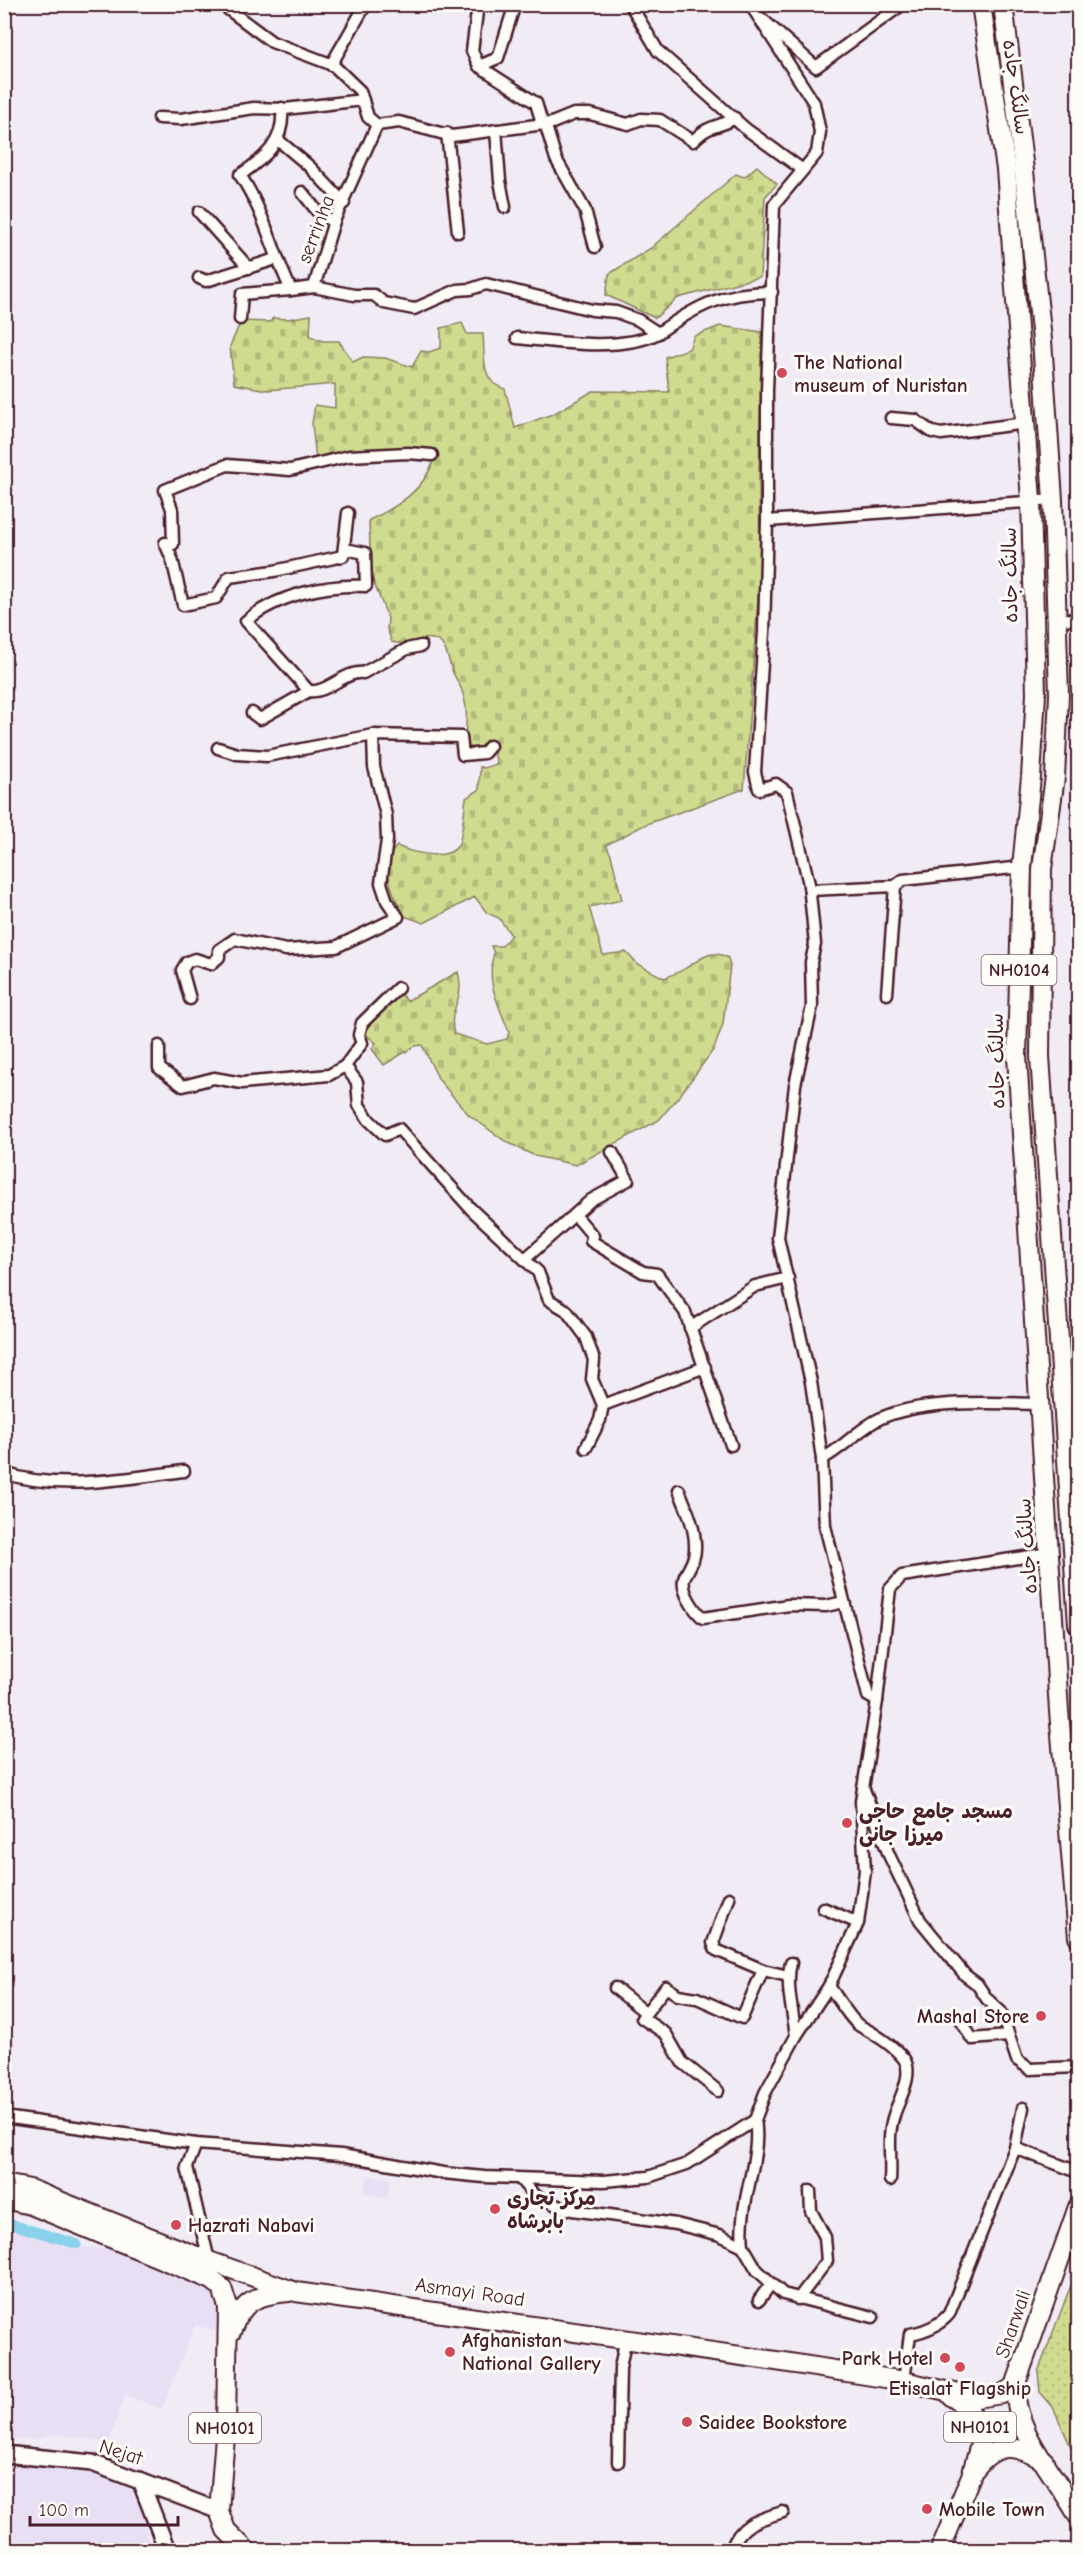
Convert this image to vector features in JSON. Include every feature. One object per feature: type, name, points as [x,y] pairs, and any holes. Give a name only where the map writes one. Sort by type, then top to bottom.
[{"type":"highway","name":"سالنگ جاده","points":[[981,4],[1006,169],[1031,500],[1036,694],[1022,867],[1017,1056],[1059,1711],[1078,1937]]},
{"type":"highway","name":"سالنگ جاده","points":[[1003,4],[1041,328],[1053,500],[1059,694],[1055,777],[1042,869],[1040,1056],[1078,1624]]},
{"type":"highway","points":[[1028,1224],[1052,1222]]},
{"type":"highway","name":"Asmayi Road","points":[[4,2184],[30,2189],[209,2261],[296,2292],[626,2337],[904,2381],[976,2398],[1002,2394],[1015,2386]]},
{"type":"highway","name":"NH0101","points":[[4,2199],[42,2210],[219,2284],[226,2297],[227,2345],[226,2424],[219,2511]]},
{"type":"highway","points":[[1054,2276],[1078,2207]]},
{"type":"highway","points":[[1054,2276],[1078,2248]]},
{"type":"highway","name":"Sharwali","points":[[1015,2386],[1054,2276]]},
{"type":"highway","points":[[227,2345],[238,2313],[253,2300],[266,2295],[296,2292]]},
{"type":"highway","points":[[1015,2386],[1015,2402],[1020,2416],[1078,2516]]},
{"type":"highway","name":"Asmayi Road","points":[[944,2391],[968,2408],[983,2434],[971,2476]]},
{"type":"highway","points":[[971,2476],[987,2455],[996,2450],[1012,2448],[1028,2452],[1045,2462]]},
{"type":"highway","name":"NH0101","points":[[940,2550],[971,2476]]},
{"type":"highway","points":[[219,2511],[226,2530],[246,2550]]},
{"type":"main road","name":"Nejat","points":[[4,2454],[93,2463],[219,2511]]},
{"type":"main road","points":[[140,2480],[167,2550]]},
{"type":"street","points":[[221,4],[272,42],[331,65],[360,91],[368,117],[377,125],[399,122],[452,136],[544,123],[574,114],[591,114],[628,124],[641,119],[660,120],[693,141],[704,130],[715,124],[725,124],[735,118]]},
{"type":"street","points":[[331,65],[366,4]]},
{"type":"street","points":[[478,4],[472,51],[479,66],[536,103],[556,159],[585,210],[595,247]]},
{"type":"street","points":[[479,66],[498,58],[514,4]]},
{"type":"street","points":[[630,4],[658,51],[735,118],[803,170]]},
{"type":"street","points":[[753,9],[816,67],[903,4]]},
{"type":"street","points":[[753,9],[814,103],[820,132],[817,153],[774,205],[767,391],[767,521],[755,772],[759,789],[776,783],[787,792],[810,890],[827,891],[895,885],[903,880],[1022,867]]},
{"type":"street","points":[[159,118],[181,119],[254,108],[282,108],[363,100]]},
{"type":"street","points":[[282,108],[278,140],[265,158],[240,175],[259,207],[276,259],[291,290]]},
{"type":"street","name":"serrinha","points":[[377,125],[334,221],[314,287],[354,295],[374,295],[384,303],[414,309],[457,290],[471,290],[486,284],[592,310],[616,312],[638,320],[658,333]]},
{"type":"street","points":[[496,130],[500,181],[505,207]]},
{"type":"street","points":[[447,134],[458,232]]},
{"type":"street","points":[[278,140],[309,166],[344,203]]},
{"type":"street","points":[[302,192],[317,211],[334,221]]},
{"type":"street","points":[[199,212],[249,268]]},
{"type":"street","points":[[199,278],[206,281],[276,259]]},
{"type":"street","points":[[240,319],[242,294],[314,287]]},
{"type":"street","points":[[517,338],[552,342],[631,343],[658,333],[695,307],[752,292],[772,292]]},
{"type":"street","points":[[891,418],[915,420],[941,434],[1026,423]]},
{"type":"street","points":[[343,556],[274,571],[229,577],[216,598],[183,605],[172,559],[165,543],[173,544],[172,509],[165,490],[227,465],[290,470],[349,456],[408,453],[432,455]]},
{"type":"street","points":[[767,521],[1053,500]]},
{"type":"street","points":[[343,556],[348,513]]},
{"type":"street","points":[[309,691],[246,621],[269,605],[291,596],[343,586],[366,586],[364,553],[345,549],[343,556]]},
{"type":"street","points":[[1058,618],[1078,621]]},
{"type":"street","points":[[252,713],[260,719],[309,691],[314,692],[335,684],[357,671],[363,672],[407,649],[421,646]]},
{"type":"street","points":[[190,999],[182,970],[187,962],[195,959],[211,964],[219,957],[219,950],[235,939],[286,950],[336,947],[398,917],[387,901],[381,883],[387,840],[386,815],[374,766],[373,735]]},
{"type":"street","points":[[218,748],[237,754],[267,756],[373,735],[461,737],[463,755],[484,753],[490,746]]},
{"type":"street","points":[[809,884],[815,944],[811,962],[812,1006],[795,1085],[778,1238],[811,1382],[822,1460],[825,1526],[868,1696],[877,1701]]},
{"type":"street","points":[[887,993],[895,885]]},
{"type":"street","points":[[159,1046],[159,1068],[183,1086],[214,1078],[242,1083],[329,1075],[345,1066],[362,1043],[358,1035],[362,1023],[398,988]]},
{"type":"street","points":[[345,1066],[357,1082],[359,1105],[369,1119],[385,1135],[399,1129],[471,1209],[538,1272],[549,1300],[566,1310],[586,1337],[594,1360],[592,1379],[603,1405],[600,1420],[586,1448]]},
{"type":"street","points":[[525,1259],[576,1216],[591,1200],[628,1180],[612,1152]]},
{"type":"street","points":[[576,1216],[592,1236],[591,1241],[643,1272],[657,1274],[685,1312],[731,1445]]},
{"type":"street","points":[[690,1328],[755,1286],[788,1278]]},
{"type":"street","points":[[603,1405],[705,1367]]},
{"type":"street","points":[[822,1460],[843,1448],[879,1419],[912,1410],[966,1403],[1040,1404]]},
{"type":"street","points":[[4,1473],[18,1478],[90,1483],[184,1471]]},
{"type":"street","points":[[679,1490],[692,1525],[695,1545],[694,1560],[684,1578],[683,1585],[703,1618],[789,1605],[826,1606],[844,1602]]},
{"type":"street","points":[[873,2317],[783,2294],[757,2270],[743,2246],[743,2206],[758,2139],[755,2120],[765,2093],[796,2036],[829,1986],[858,1923],[865,1871],[860,1823],[863,1787],[877,1701],[890,1589],[902,1576],[1050,1553]]},
{"type":"street","points":[[863,1787],[889,1855],[920,1920],[965,1975],[977,1984],[987,1999],[1001,2012],[1017,2060],[1025,2067],[1078,2067]]},
{"type":"street","points":[[729,1898],[714,1946],[716,1950],[763,1970],[788,1976]]},
{"type":"street","points":[[823,1908],[858,1923]]},
{"type":"street","points":[[791,1963],[788,1976],[796,2036]]},
{"type":"street","points":[[718,2091],[682,2062],[666,2034],[642,2020],[645,2012],[666,1987],[678,1995],[697,1998],[742,2018],[763,1970]]},
{"type":"street","points":[[829,1986],[858,2024],[869,2029],[893,2048],[905,2060],[908,2069],[901,2099],[889,2131],[890,2180]]},
{"type":"street","points":[[615,1988],[645,2012]]},
{"type":"street","points":[[959,2017],[969,2037],[975,2040],[1008,2036]]},
{"type":"street","points":[[904,2381],[910,2334],[925,2331],[941,2323],[949,2314],[1015,2148],[1023,2108]]},
{"type":"street","points":[[4,2117],[196,2144],[341,2155],[453,2174],[520,2179],[604,2181],[665,2173],[687,2164],[755,2120]]},
{"type":"street","points":[[196,2144],[187,2167],[209,2261]]},
{"type":"street","points":[[1015,2148],[1078,2172]]},
{"type":"street","points":[[520,2179],[534,2195],[564,2209],[675,2224],[720,2235],[743,2246]]},
{"type":"street","points":[[798,2299],[827,2260],[825,2237],[811,2211],[810,2191]]},
{"type":"street","points":[[759,2300],[770,2284]]},
{"type":"street","points":[[618,2462],[620,2368],[626,2337]]},
{"type":"street","points":[[730,2550],[736,2535],[754,2521],[783,2512]]},
{"type":"shaded area","points":[[368,2175],[391,2179],[387,2198],[364,2193]]},
{"type":"shaded area","points":[[4,2227],[69,2246],[134,2252],[214,2291],[219,2302],[215,2331],[195,2325],[162,2409],[125,2395],[109,2443],[54,2434],[37,2440],[5,2438]]},
{"type":"shaded area","points":[[4,2462],[89,2470],[120,2480],[133,2492],[141,2509],[151,2550],[5,2550]]},
{"type":"green space","points":[[757,166],[777,184],[765,197],[760,277],[678,298],[655,318],[606,295],[609,274],[651,248],[736,174],[744,177]]},
{"type":"green space","points":[[311,315],[310,336],[323,341],[339,341],[353,362],[363,357],[385,358],[412,367],[421,351],[429,352],[441,348],[441,328],[462,323],[467,334],[483,334],[485,367],[491,381],[505,389],[515,428],[555,413],[593,391],[669,392],[665,357],[689,349],[694,336],[720,326],[762,332],[760,570],[744,789],[644,825],[606,845],[611,855],[622,900],[589,907],[603,955],[626,952],[637,964],[664,978],[711,954],[728,958],[730,966],[723,1024],[714,1049],[659,1120],[576,1165],[535,1156],[505,1141],[469,1115],[439,1080],[422,1045],[415,1046],[384,1065],[372,1049],[376,1043],[364,1033],[380,1010],[395,997],[401,994],[407,1001],[458,972],[460,990],[453,1017],[454,1034],[487,1044],[507,1039],[509,1032],[492,984],[494,953],[491,946],[502,946],[511,935],[499,918],[487,913],[475,897],[424,923],[404,916],[392,891],[388,871],[389,862],[397,846],[422,854],[450,852],[460,840],[466,798],[479,790],[480,767],[497,764],[493,748],[468,752],[464,746],[466,705],[444,647],[437,640],[428,638],[404,643],[392,642],[387,629],[388,618],[371,576],[369,520],[402,502],[420,485],[427,475],[436,452],[407,449],[376,450],[316,459],[312,424],[315,405],[335,408],[335,384],[267,390],[234,384],[230,346],[241,321],[270,322],[273,318],[288,319]]},
{"type":"green space","points":[[1078,2274],[1078,2463],[1053,2407],[1040,2392],[1038,2372],[1069,2290]]},
{"type":"waterway","points":[[4,2222],[77,2244]]},
{"type":"place","name":"The National museum of Nuristan","points":[[782,373]]},
{"type":"place","name":"مسجد جامع حاجی میرزا جانی","points":[[847,1823]]},
{"type":"place","name":"Mashal Store","points":[[1041,2016]]},
{"type":"place","name":"مرکز تجاری بابرشاه","points":[[495,2209]]},
{"type":"place","name":"Hazrati Nabavi","points":[[176,2225]]},
{"type":"place","name":"Afghanistan National Gallery","points":[[450,2352]]},
{"type":"place","name":"Park Hotel","points":[[945,2358]]},
{"type":"place","name":"Etisalat Flagship","points":[[960,2367]]},
{"type":"place","name":"Saidee Bookstore","points":[[687,2422]]},
{"type":"place","name":"Mobile Town","points":[[927,2509]]}]
